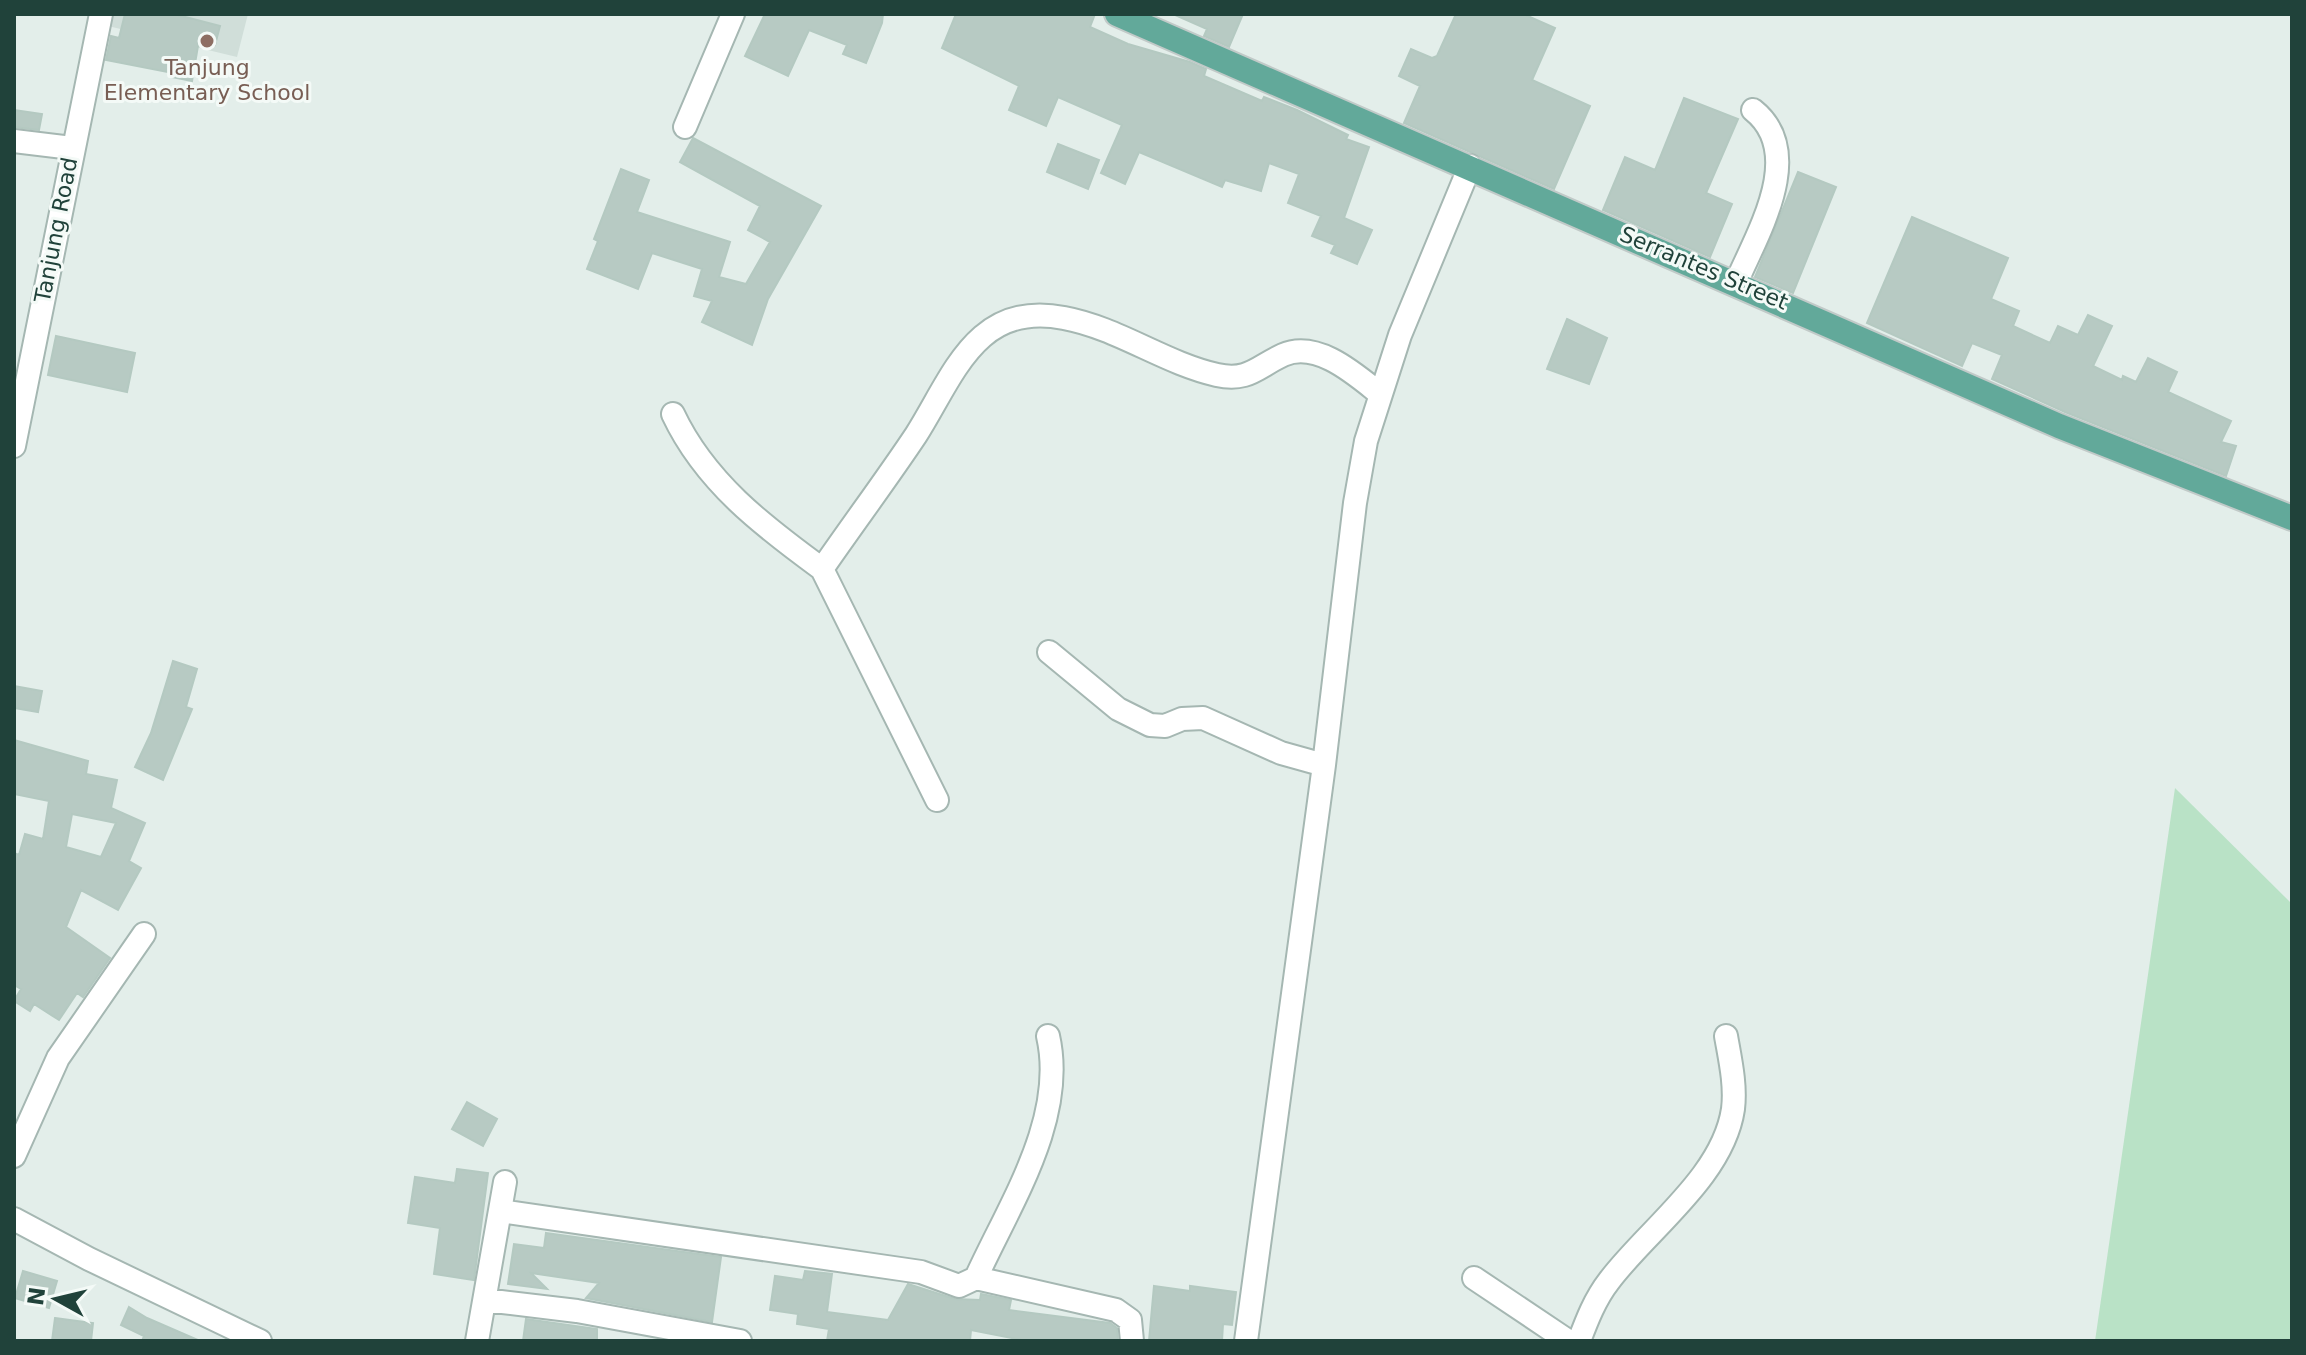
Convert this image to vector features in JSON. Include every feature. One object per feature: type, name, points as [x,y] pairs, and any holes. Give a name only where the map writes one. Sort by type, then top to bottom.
[{"type":"main road","name":"Serrantes Street","points":[[1117,14],[2059,426],[2292,518]]},
{"type":"street","name":"Tanjung Road","points":[[14,446],[101,14]]},
{"type":"street","points":[[685,127],[733,14]]},
{"type":"street","points":[[1736,283],[1762,222],[1776,167],[1776,138],[1753,110]]},
{"type":"street","points":[[14,141],[72,148]]},
{"type":"street","points":[[1246,1341],[1324,765],[1355,503],[1380,394],[1400,335],[1470,166]]},
{"type":"street","points":[[822,569],[916,435],[955,364],[983,336],[1027,315],[1065,318],[1092,325],[1197,370],[1230,378],[1249,376],[1286,353],[1322,356],[1343,365],[1380,394]]},
{"type":"street","points":[[673,414],[685,439],[721,484],[775,535],[822,569],[937,800]]},
{"type":"street","points":[[1049,652],[1118,709],[1150,725],[1165,726],[1182,719],[1203,718],[1281,753],[1324,765]]},
{"type":"street","points":[[14,1156],[58,1058],[144,934]]},
{"type":"street","points":[[500,1211],[921,1272],[952,1285],[963,1285],[976,1278],[1040,1134],[1053,1067],[1048,1036]]},
{"type":"street","points":[[1579,1341],[1609,1281],[1675,1211],[1728,1128],[1734,1097],[1726,1036]]},
{"type":"street","points":[[477,1341],[505,1182]]},
{"type":"street","points":[[14,1219],[89,1259],[260,1341]]},
{"type":"street","points":[[976,1278],[1116,1310],[1130,1320],[1132,1341]]},
{"type":"street","points":[[1474,1278],[1568,1341]]},
{"type":"street","points":[[485,1300],[577,1311],[740,1341]]},
{"type":"shaded area","name":"Tanjung Elementary School","points":[[111,14],[248,14],[237,57],[108,26]]},
{"type":"green space","points":[[2175,788],[2292,904],[2292,1341],[2095,1341]]},
{"type":"building","points":[[125,14],[174,14],[220,26],[215,45],[199,40],[192,81],[172,77],[173,73],[106,60],[111,36],[119,38]]},
{"type":"building","points":[[765,14],[883,14],[866,63],[843,54],[847,45],[809,30],[788,76],[745,56]]},
{"type":"building","points":[[956,14],[1095,14],[1090,27],[1128,44],[1190,62],[1206,69],[1204,76],[1262,101],[1264,97],[1297,110],[1348,135],[1346,139],[1369,147],[1344,218],[1372,230],[1357,264],[1331,253],[1335,245],[1312,236],[1321,216],[1288,203],[1299,174],[1269,163],[1261,191],[1225,180],[1222,187],[1139,152],[1125,184],[1101,173],[1122,125],[1058,97],[1046,126],[1009,110],[1019,86],[942,48]]},
{"type":"building","points":[[1173,14],[1243,14],[1229,47],[1204,36],[1207,29]]},
{"type":"building","points":[[1456,14],[1523,14],[1555,28],[1532,80],[1590,106],[1554,189],[1404,123],[1420,86],[1399,76],[1411,49],[1432,58],[1437,56]]},
{"type":"building","points":[[1684,98],[1738,119],[1706,193],[1732,204],[1710,257],[1603,210],[1625,157],[1655,170]]},
{"type":"building","points":[[14,110],[42,114],[39,130],[14,127]]},
{"type":"building","points":[[693,138],[821,206],[768,299],[752,345],[702,322],[712,301],[694,296],[702,269],[652,253],[638,289],[587,269],[598,241],[594,239],[621,169],[649,180],[637,212],[730,242],[719,277],[746,284],[770,242],[748,230],[760,206],[680,162]]},
{"type":"building","points":[[1058,144],[1099,160],[1088,189],[1047,172]]},
{"type":"building","points":[[1798,172],[1836,187],[1793,293],[1755,277]]},
{"type":"building","points":[[1912,217],[2008,258],[1991,299],[2019,311],[2013,326],[2050,343],[2058,326],[2078,335],[2088,315],[2112,326],[2093,366],[2122,380],[2123,376],[2136,382],[2148,358],[2177,372],[2168,392],[2231,421],[2221,442],[2236,446],[2226,476],[2065,412],[1992,379],[2002,355],[1972,343],[1962,366],[1867,323]]},
{"type":"building","points":[[1567,319],[1607,338],[1589,384],[1547,369]]},
{"type":"building","points":[[56,336],[135,353],[127,392],[48,375]]},
{"type":"building","points":[[173,661],[197,669],[186,707],[192,709],[163,780],[135,767],[151,733]]},
{"type":"building","points":[[14,686],[42,691],[38,712],[14,708]]},
{"type":"building","points":[[14,740],[88,761],[86,774],[117,780],[111,808],[145,823],[129,861],[141,868],[118,910],[81,890],[66,927],[110,958],[83,997],[77,993],[59,1020],[34,1004],[30,1011],[14,1001],[21,989],[14,985],[14,853],[19,855],[25,834],[43,839],[49,801],[14,794]],"holes":[[[72,814],[116,823],[101,857],[66,847]]]},
{"type":"building","points":[[467,1102],[497,1119],[483,1146],[452,1129]]},
{"type":"building","points":[[457,1169],[488,1173],[474,1280],[434,1274],[440,1228],[408,1223],[415,1177],[455,1183]]},
{"type":"building","points":[[546,1233],[721,1257],[712,1322],[586,1298],[599,1283],[531,1273],[547,1289],[508,1284],[514,1244],[544,1248]]},
{"type":"building","points":[[23,1271],[57,1281],[49,1308],[15,1298]]},
{"type":"building","points":[[805,1271],[832,1274],[827,1312],[888,1320],[908,1284],[955,1299],[980,1300],[981,1294],[1011,1300],[1009,1310],[1110,1323],[1117,1328],[1118,1341],[1027,1341],[971,1330],[970,1341],[827,1341],[829,1329],[797,1324],[798,1314],[770,1310],[775,1276],[803,1280]]},
{"type":"building","points":[[1154,1286],[1190,1291],[1190,1286],[1236,1292],[1232,1325],[1223,1324],[1222,1341],[1149,1341]]},
{"type":"building","points":[[129,1307],[200,1341],[142,1341],[144,1336],[121,1325]]},
{"type":"building","points":[[55,1318],[93,1323],[91,1341],[52,1341]]},
{"type":"building","points":[[526,1319],[597,1329],[597,1341],[523,1341]]},
{"type":"place","name":"Tanjung Elementary School","points":[[207,41]]}]
